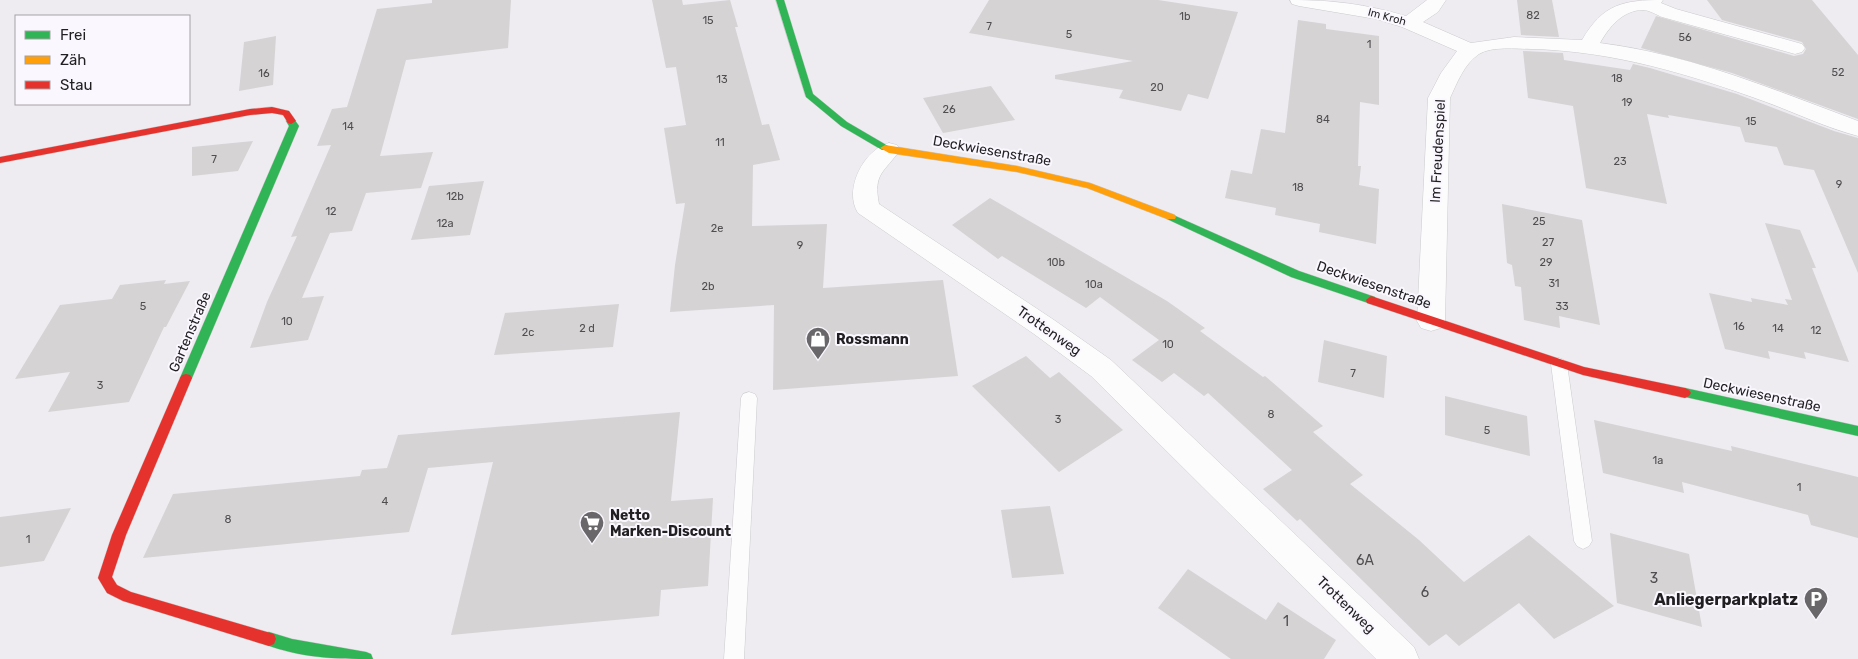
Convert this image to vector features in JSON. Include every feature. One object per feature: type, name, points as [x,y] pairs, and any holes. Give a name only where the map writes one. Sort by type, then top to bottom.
[{"type":"street","points":[[780,0],[809,95],[844,124],[889,150]]},
{"type":"street","name":"Im Kroh","points":[[1299,0],[1379,14],[1409,23],[1471,50]]},
{"type":"street","points":[[1409,23],[1431,8],[1437,0]]},
{"type":"street","points":[[1588,47],[1598,28],[1614,12],[1650,2],[1668,13],[1795,48]]},
{"type":"street","points":[[1471,50],[1496,44],[1543,42],[1588,47],[1644,57],[1722,78],[1858,129]]},
{"type":"street","name":"Im Freudenspiel","points":[[1431,321],[1439,98],[1451,74],[1471,50]]},
{"type":"street","name":"Gartenstraße","points":[[0,160],[250,112],[272,110],[286,113],[294,126],[119,535],[105,578],[112,589],[128,597],[292,646],[366,659]]},
{"type":"street","name":"Deckwiesenstraße","points":[[889,150],[1018,169],[1090,186],[1185,223],[1295,274],[1559,364],[1583,371],[1858,431]]},
{"type":"street","name":"Trottenweg","points":[[889,150],[871,170],[864,188],[867,208],[1101,368],[1402,659]]},
{"type":"lane","points":[[1559,364],[1583,541]]},
{"type":"lane","points":[[734,659],[749,398]]},
{"type":"building","points":[[432,0],[511,0],[508,48],[406,60],[380,156],[433,152],[421,188],[366,193],[352,231],[330,233],[302,298],[324,296],[308,340],[250,348],[267,302],[297,236],[291,237],[331,145],[317,146],[332,109],[347,107],[377,9],[432,3]]},
{"type":"building","points":[[652,0],[682,0],[683,5],[730,0],[738,27],[735,27],[762,125],[769,124],[780,160],[753,165],[752,226],[827,224],[823,288],[943,280],[958,376],[773,390],[774,305],[670,312],[685,203],[676,204],[664,128],[686,125],[676,67],[666,68]]},
{"type":"building","points":[[989,0],[1158,0],[1238,12],[1208,99],[1188,94],[1181,111],[1119,98],[1123,90],[1055,79],[1055,75],[1133,61],[969,33]]},
{"type":"building","points":[[1517,0],[1552,0],[1559,37],[1521,35]]},
{"type":"building","points":[[1707,0],[1812,0],[1858,55],[1858,119],[1732,73],[1641,48],[1656,16],[1794,56],[1803,54],[1806,49],[1802,42],[1722,20]]},
{"type":"building","points":[[1298,20],[1326,24],[1326,29],[1379,36],[1379,105],[1360,102],[1358,166],[1361,166],[1359,185],[1379,189],[1376,244],[1319,232],[1320,224],[1275,215],[1276,208],[1225,198],[1231,170],[1252,174],[1261,129],[1285,133]]},
{"type":"building","points":[[276,36],[273,85],[239,91],[244,42]]},
{"type":"building","points":[[1523,51],[1563,53],[1564,60],[1630,70],[1633,64],[1650,68],[1737,94],[1834,131],[1858,138],[1858,273],[1814,170],[1784,165],[1777,147],[1745,142],[1740,127],[1668,115],[1669,118],[1647,114],[1667,204],[1586,188],[1573,106],[1528,98]]},
{"type":"building","points":[[991,86],[1015,120],[943,133],[923,98]]},
{"type":"building","points":[[253,141],[238,171],[192,176],[192,147]]},
{"type":"building","points":[[484,181],[470,235],[411,240],[429,186]]},
{"type":"building","points":[[990,198],[1167,301],[1205,328],[1200,331],[1263,377],[1265,376],[1323,426],[1313,432],[1363,475],[1350,484],[1419,540],[1464,582],[1529,535],[1614,606],[1554,639],[1519,603],[1459,646],[1446,634],[1429,646],[1300,519],[1297,521],[1263,489],[1292,470],[1208,393],[1204,396],[1174,373],[1162,382],[1132,360],[1159,340],[1100,297],[1086,308],[1002,256],[998,259],[952,225]]},
{"type":"building","points":[[1502,204],[1582,220],[1600,325],[1559,316],[1560,328],[1524,320],[1521,287],[1515,286],[1512,265],[1507,263]]},
{"type":"building","points":[[1765,223],[1800,230],[1816,268],[1812,268],[1849,362],[1804,352],[1806,359],[1768,351],[1770,359],[1725,349],[1709,293],[1752,302],[1751,298],[1788,305],[1785,299],[1792,300]]},
{"type":"building","points":[[166,280],[164,284],[190,281],[166,327],[164,327],[129,402],[48,412],[70,372],[15,379],[60,305],[112,299],[120,285]]},
{"type":"building","points":[[619,304],[613,347],[494,355],[505,313]]},
{"type":"building","points":[[1324,340],[1387,356],[1384,398],[1318,382]]},
{"type":"building","points":[[1026,356],[1050,378],[1059,372],[1123,430],[1059,472],[972,386]]},
{"type":"building","points":[[1445,396],[1527,416],[1530,456],[1445,435]]},
{"type":"building","name":"Netto Marken-Discount","points":[[680,412],[671,501],[713,498],[708,586],[661,590],[659,616],[451,635],[493,462],[428,468],[409,532],[143,558],[173,494],[360,476],[362,470],[387,468],[398,435]]},
{"type":"building","points":[[1594,420],[1732,451],[1731,446],[1858,477],[1858,538],[1811,525],[1808,515],[1682,482],[1684,493],[1603,473]]},
{"type":"building","points":[[1050,506],[1064,574],[1012,578],[1001,510]]},
{"type":"building","points":[[71,508],[44,561],[0,567],[0,517]]},
{"type":"building","points":[[1610,533],[1689,554],[1702,627],[1617,603]]},
{"type":"building","points":[[1188,569],[1266,620],[1278,602],[1336,640],[1324,659],[1231,659],[1158,608]]},
{"type":"traffic: fast","points":[[780,0],[809,95],[844,124],[885,148]]},
{"type":"traffic: fast","points":[[186,378],[294,126],[291,121]]},
{"type":"traffic: fast","points":[[1171,217],[1295,274],[1371,300]]},
{"type":"traffic: fast","points":[[1685,393],[1858,431]]},
{"type":"traffic: fast","points":[[269,639],[292,646],[366,659]]},
{"type":"traffic: slow","points":[[885,148],[1017,169],[1090,186],[1171,217]]},
{"type":"traffic: jam","points":[[0,160],[250,112],[272,110],[286,113],[291,121]]},
{"type":"traffic: jam","points":[[1371,300],[1583,371],[1685,393]]},
{"type":"traffic: jam","points":[[186,378],[119,535],[105,578],[112,589],[128,597],[269,639]]},
{"type":"place","name":"Rossmann","points":[[818,360]]},
{"type":"place","name":"Netto Marken-Discount","points":[[592,544]]},
{"type":"place","name":"Anliegerparkplatz","points":[[1816,620]]}]
